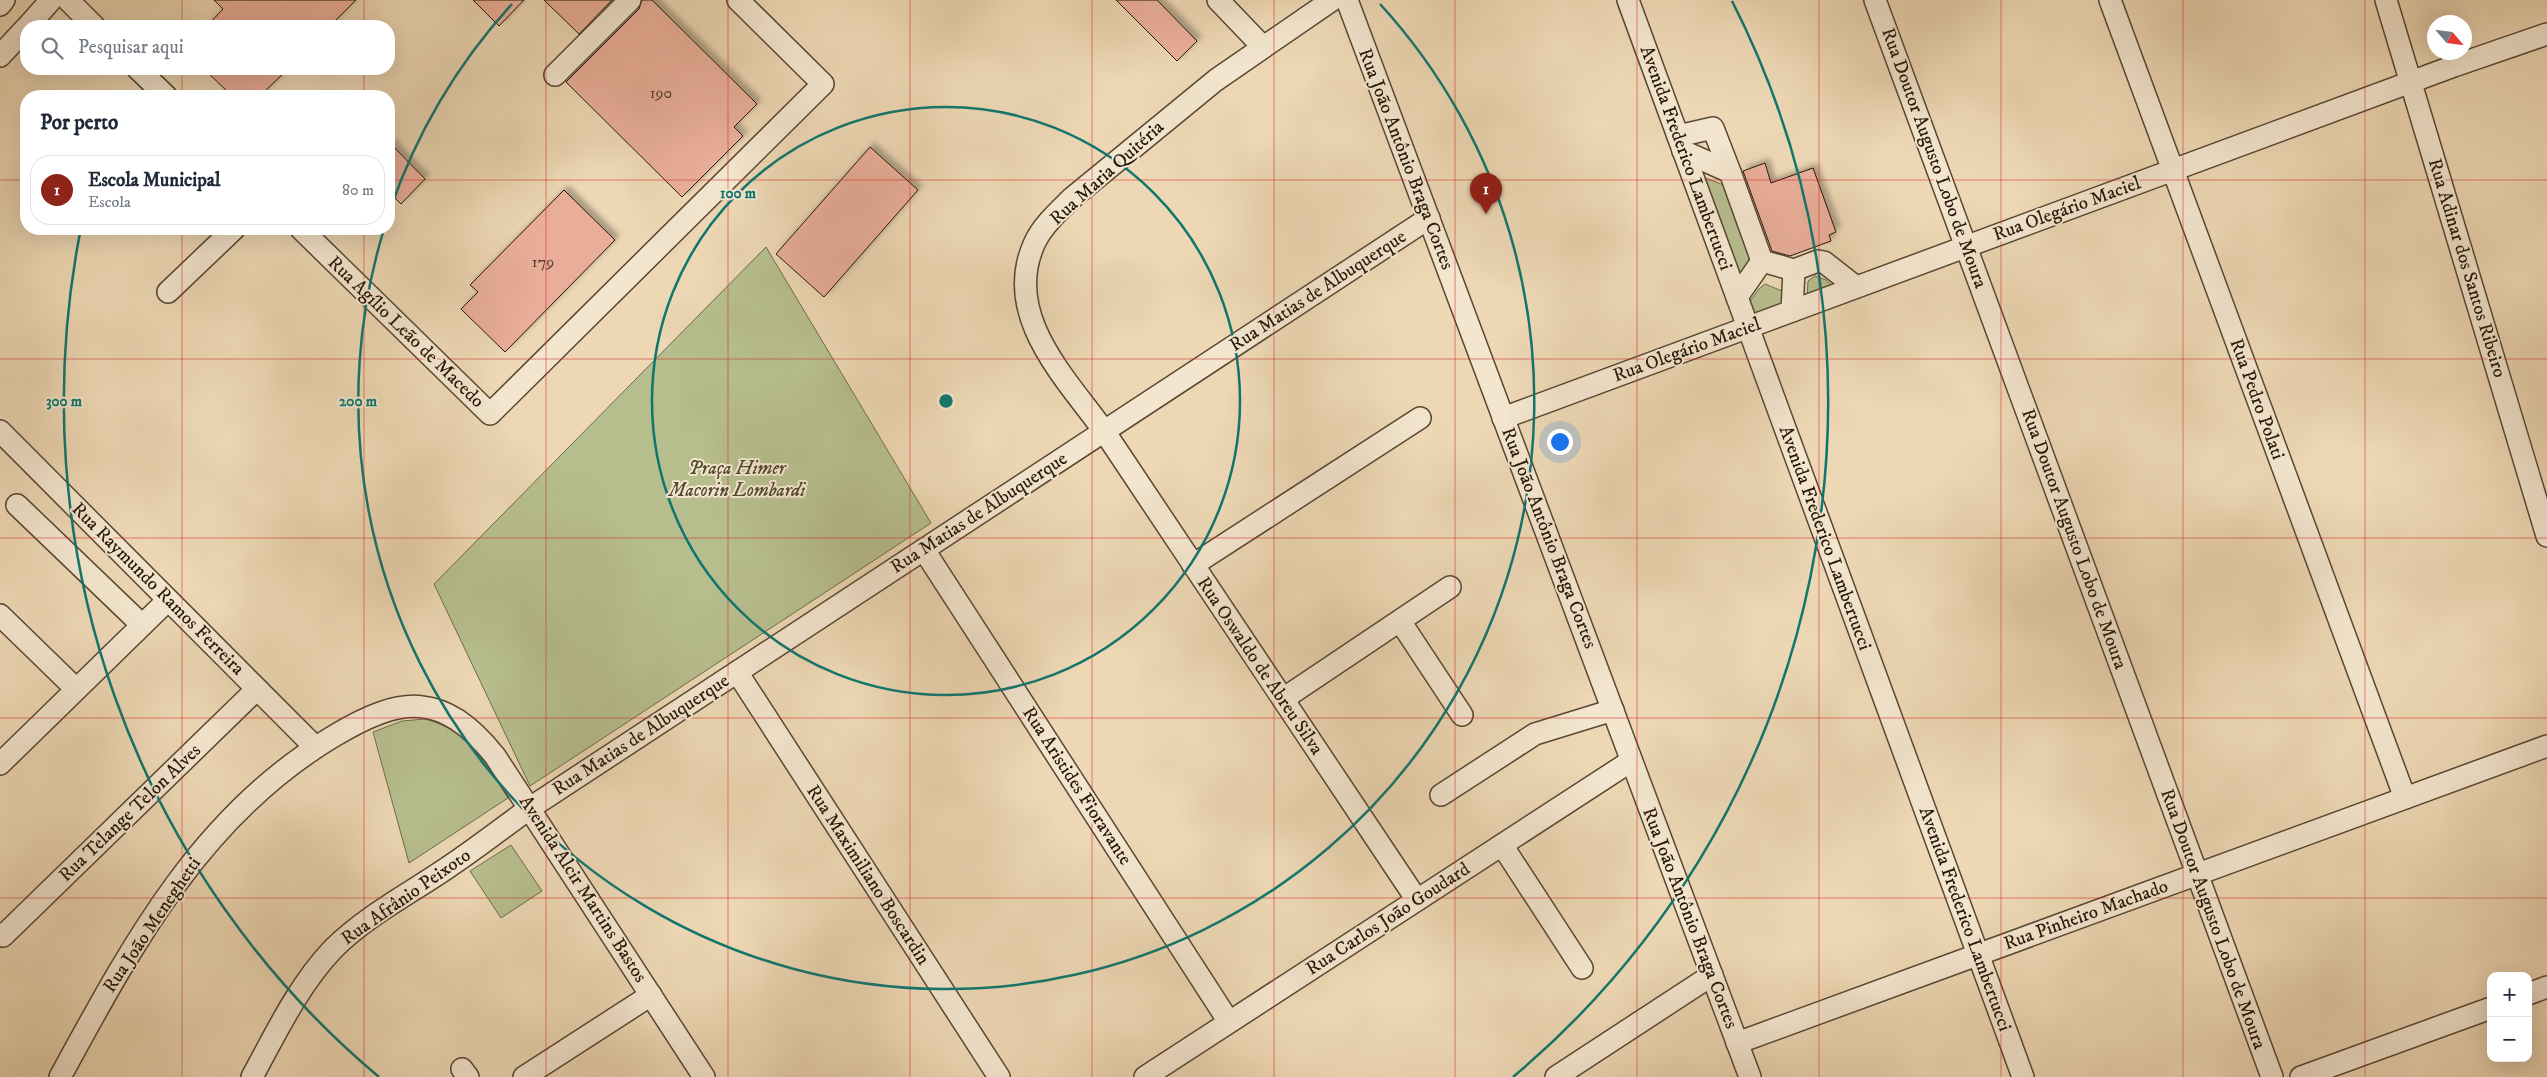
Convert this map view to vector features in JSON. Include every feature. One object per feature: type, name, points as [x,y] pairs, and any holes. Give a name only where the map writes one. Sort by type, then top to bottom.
[{"type":"street","points":[[0,5],[4,0]]},
{"type":"street","points":[[33,20],[51,0]]},
{"type":"street","points":[[68,0],[88,20]]},
{"type":"street","points":[[555,75],[630,0]]},
{"type":"street","name":"Rua Agílio Leão de Macedo","points":[[307,235],[490,414],[823,84],[738,0]]},
{"type":"street","points":[[1218,0],[1263,47]]},
{"type":"street","name":"Rua Maria Quitéria","points":[[1104,431],[1051,359],[1039,340],[1030,317],[1025,278],[1036,240],[1051,219],[1072,198],[1184,105],[1263,47],[1332,0]]},
{"type":"street","name":"Rua João Antônio Braga Cortes","points":[[1347,0],[1750,1077]]},
{"type":"street","name":"Avenida Frederico Lambertucci","points":[[1628,0],[2023,1077]]},
{"type":"street","name":"Rua Doutor Augusto Lobo de Moura","points":[[1875,0],[2272,1077]]},
{"type":"street","name":"Rua Pedro Polati","points":[[2110,0],[2405,798]]},
{"type":"street","name":"Rua Adinar dos Santos Ribeiro","points":[[2386,0],[2547,536]]},
{"type":"street","name":"Rua Olegário Maciel","points":[[1503,418],[2411,82],[2547,34]]},
{"type":"street","points":[[0,56],[20,35]]},
{"type":"street","points":[[144,75],[160,90]]},
{"type":"street","points":[[1681,144],[1711,127],[1715,129],[1762,261]]},
{"type":"street","points":[[1681,144],[1730,172]]},
{"type":"street","name":"Rua Matias de Albuquerque","points":[[530,808],[1428,218]]},
{"type":"street","points":[[168,292],[228,235]]},
{"type":"street","points":[[1737,297],[1762,261]]},
{"type":"street","points":[[1762,261],[1794,270],[1818,261],[1824,262],[1856,287]]},
{"type":"street","points":[[1792,311],[1794,270]]},
{"type":"street","points":[[1193,565],[1420,418]]},
{"type":"street","name":"Rua Raymundo Ramos Ferreira","points":[[0,431],[315,747]]},
{"type":"street","name":"Rua Oswaldo de Abreu Silva","points":[[1104,431],[1417,900]]},
{"type":"street","points":[[17,505],[142,626]]},
{"type":"street","name":"Rua Aristides Fioravante","points":[[924,550],[1229,1022]]},
{"type":"street","points":[[1283,699],[1450,587]]},
{"type":"street","points":[[0,764],[168,600]]},
{"type":"street","points":[[0,615],[76,689]]},
{"type":"street","points":[[1400,620],[1462,714]]},
{"type":"street","name":"Rua Maximiliano Boscardin","points":[[737,672],[999,1077]]},
{"type":"street","name":"Rua Telange Telon Alves","points":[[1,935],[257,689]]},
{"type":"street","name":"Rua João Meneghetti","points":[[60,1077],[124,963],[169,892],[192,862],[264,785],[315,747],[358,721],[393,709],[414,706],[449,713]]},
{"type":"street","points":[[1441,795],[1535,734],[1613,710]]},
{"type":"street","name":"Avenida Alcir Martins Bastos","points":[[449,713],[461,721],[485,744],[530,808],[704,1077]]},
{"type":"street","name":"Rua Pinheiro Machado","points":[[1738,1043],[2547,746]]},
{"type":"street","name":"Rua Carlos João Goudard","points":[[1145,1077],[1631,761]]},
{"type":"street","name":"Rua Afrânio Peixoto","points":[[252,1077],[299,994],[334,949],[374,915],[446,869],[530,808]]},
{"type":"street","points":[[1502,845],[1582,968]]},
{"type":"street","points":[[1556,1077],[1712,975]]},
{"type":"street","points":[[2532,993],[2547,987]]},
{"type":"street","points":[[524,1077],[651,995]]},
{"type":"street","points":[[2301,1077],[2487,1009]]},
{"type":"green space","points":[[1695,174],[1729,187],[1754,253],[1738,278]]},
{"type":"green space","name":"Praça Himer Macorin Lombardi","points":[[766,247],[931,523],[530,786],[434,584]]},
{"type":"green space","points":[[1815,276],[1826,280],[1835,289],[1807,299],[1808,281]]},
{"type":"green space","points":[[1765,284],[1787,293],[1786,307],[1755,314],[1746,307]]},
{"type":"green space","points":[[425,719],[441,724],[465,740],[483,760],[508,798],[409,863],[373,732],[402,721]]},
{"type":"green space","points":[[511,845],[542,891],[501,918],[470,871]]},
{"type":"building","points":[[214,0],[356,0],[336,20],[213,20],[223,9]]},
{"type":"building","points":[[473,0],[524,0],[499,26]]},
{"type":"building","points":[[544,0],[612,0],[579,34]]},
{"type":"building","points":[[642,0],[652,0],[757,104],[734,127],[743,136],[682,197],[566,82],[639,9]]},
{"type":"building","points":[[1116,0],[1157,0],[1197,41],[1177,61]]},
{"type":"building","points":[[210,75],[282,75],[266,90],[226,90]]},
{"type":"building","points":[[870,147],[918,190],[824,297],[776,254]]},
{"type":"building","points":[[395,148],[425,179],[401,204],[395,198]]},
{"type":"building","points":[[1765,163],[1771,183],[1813,168],[1836,232],[1829,235],[1831,241],[1790,256],[1772,251],[1743,171]]},
{"type":"building","points":[[564,190],[615,240],[505,352],[461,309],[478,292],[470,285]]},
{"type":"place","name":"Escola Municipal","points":[[1486,214]]}]
